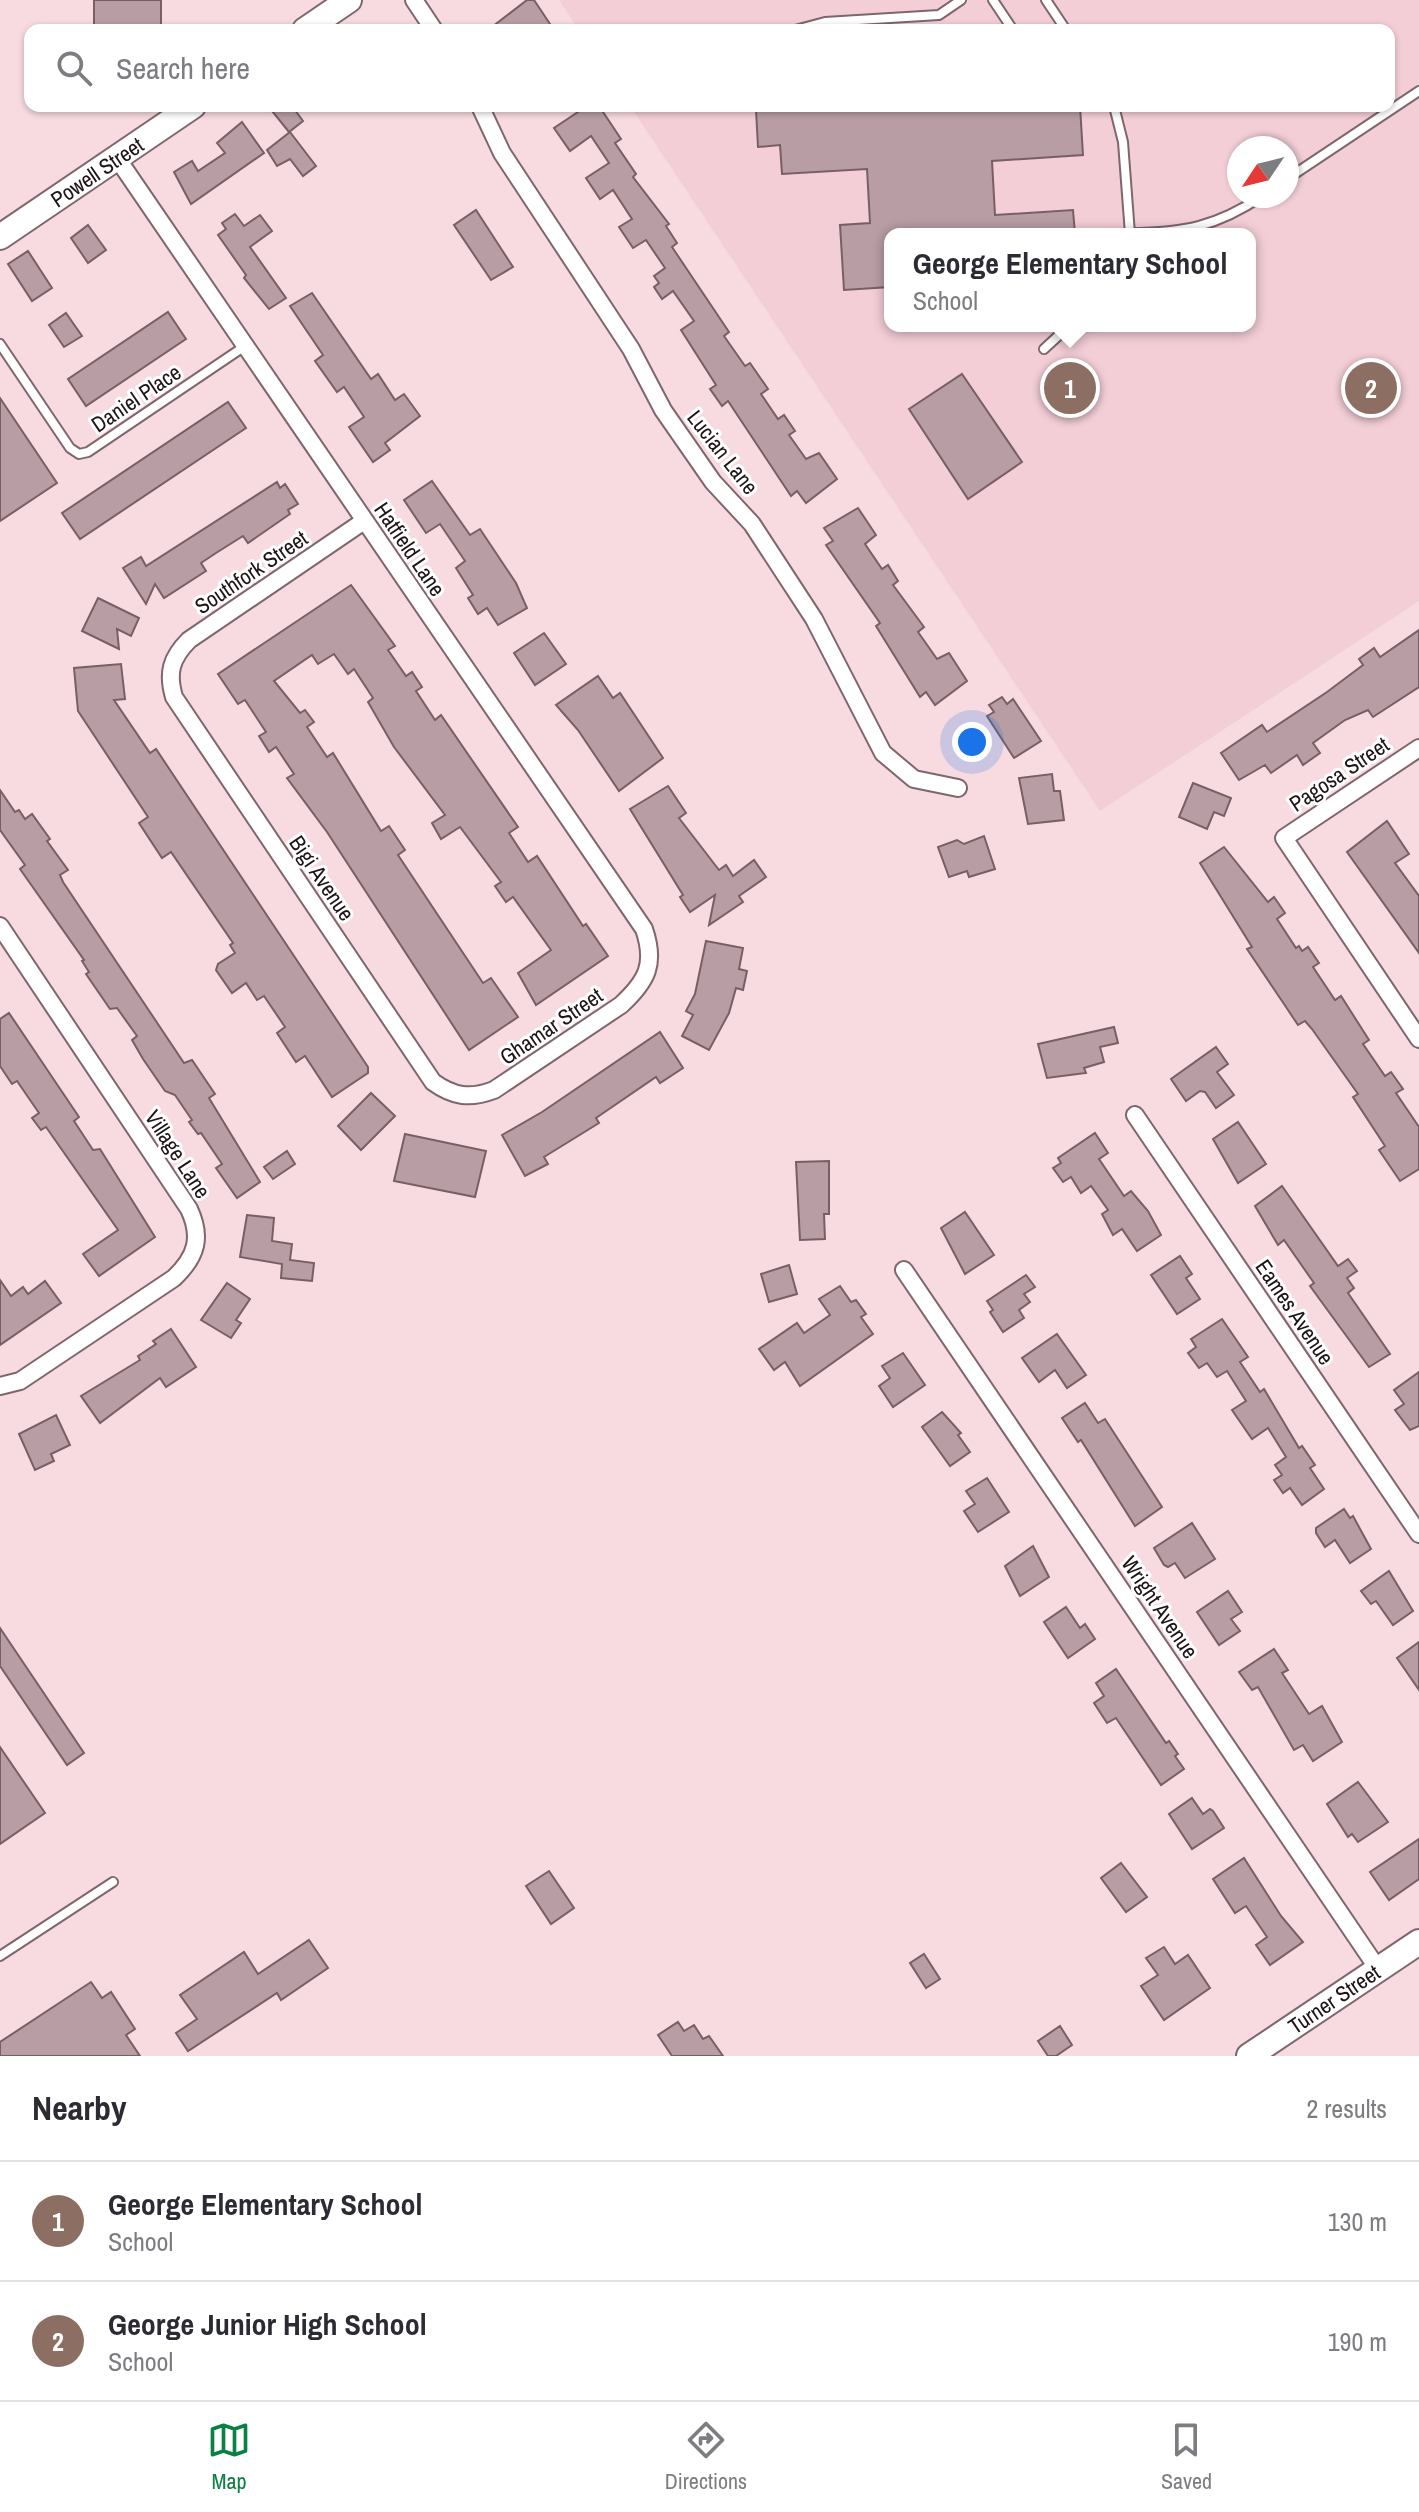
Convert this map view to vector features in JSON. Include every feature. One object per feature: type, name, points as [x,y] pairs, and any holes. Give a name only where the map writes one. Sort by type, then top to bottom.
[{"type":"street","points":[[414,0],[430,24]]},
{"type":"street","points":[[313,24],[342,2]]},
{"type":"street","name":"Powell Street","points":[[0,237],[184,112]]},
{"type":"street","name":"Lucian Lane","points":[[483,112],[502,153],[631,349],[663,410],[713,482],[752,524],[814,619],[883,753],[914,779],[958,788]]},
{"type":"street","name":"Hatfield Lane","points":[[117,158],[644,929],[651,949],[650,971]]},
{"type":"street","name":"Southfork Street","points":[[170,667],[178,651],[189,640],[364,521]]},
{"type":"street","name":"Bigi Avenue","points":[[170,667],[174,697],[433,1082],[462,1097]]},
{"type":"street","name":"Pagosa Street","points":[[1419,748],[1284,838],[1419,1039]]},
{"type":"street","name":"Village Lane","points":[[0,926],[189,1209],[197,1226],[197,1246],[190,1264],[174,1278],[20,1381],[0,1386]]},
{"type":"street","name":"Ghamar Street","points":[[462,1097],[494,1090],[621,1005],[639,989],[650,971]]},
{"type":"street","name":"Eames Avenue","points":[[1135,1115],[1419,1534]]},
{"type":"street","name":"Wright Avenue","points":[[904,1270],[1378,1969]]},
{"type":"street","name":"Turner Street","points":[[1249,2056],[1419,1942]]},
{"type":"lane","points":[[818,24],[939,15],[961,0]]},
{"type":"lane","points":[[993,0],[1009,24]]},
{"type":"lane","points":[[1046,0],[1062,24]]},
{"type":"lane","points":[[1395,107],[1419,91]]},
{"type":"lane","points":[[1116,112],[1123,142],[1130,228]]},
{"type":"lane","points":[[1299,171],[1388,112]]},
{"type":"lane","points":[[1191,228],[1225,219],[1243,208]]},
{"type":"lane","points":[[1044,349],[1062,332]]},
{"type":"lane","name":"Daniel Place","points":[[0,344],[70,448],[79,454],[88,452],[245,345]]},
{"type":"lane","points":[[0,1956],[113,1882]]},
{"type":"shaded area","points":[[559,0],[1419,0],[1419,601],[1100,811],[634,112],[1395,112],[1395,24],[575,24]]},
{"type":"building","points":[[94,0],[161,0],[161,24],[94,24]]},
{"type":"building","points":[[527,0],[534,0],[550,24],[496,24]]},
{"type":"building","points":[[273,112],[296,112],[303,121],[289,132]]},
{"type":"building","points":[[578,112],[603,112],[621,139],[615,143],[636,174],[633,177],[669,224],[666,226],[677,243],[672,247],[729,332],[724,336],[745,366],[750,363],[768,389],[761,394],[778,419],[784,415],[795,431],[789,435],[806,459],[819,453],[837,479],[806,503],[797,491],[791,496],[728,401],[722,406],[710,389],[716,385],[681,330],[694,321],[673,291],[662,299],[654,287],[659,283],[654,276],[665,268],[646,240],[633,248],[619,227],[632,219],[613,190],[600,199],[586,178],[609,163],[591,136],[570,151],[554,128]]},
{"type":"building","points":[[756,112],[1080,112],[1083,155],[992,161],[995,215],[1073,210],[1074,228],[884,228],[884,287],[844,290],[840,225],[870,223],[867,169],[782,174],[780,145],[758,147]]},
{"type":"building","points":[[242,122],[264,153],[191,204],[174,172],[192,161],[198,171],[225,153],[217,143]]},
{"type":"building","points":[[290,132],[316,166],[303,176],[290,159],[277,166],[267,150]]},
{"type":"building","points":[[476,210],[513,267],[491,280],[454,225]]},
{"type":"building","points":[[235,214],[244,226],[260,215],[272,231],[250,247],[286,298],[269,309],[244,278],[246,275],[218,235],[226,229],[222,223]]},
{"type":"building","points":[[88,225],[106,250],[88,263],[71,238]]},
{"type":"building","points":[[28,251],[52,288],[32,301],[8,264]]},
{"type":"building","points":[[312,293],[371,379],[378,374],[395,400],[404,394],[420,416],[385,443],[390,450],[373,462],[349,427],[364,417],[344,387],[337,392],[315,361],[323,355],[290,306]]},
{"type":"building","points":[[168,312],[186,339],[86,406],[68,379]]},
{"type":"building","points":[[66,313],[82,336],[64,347],[49,325]]},
{"type":"building","points":[[962,374],[1022,462],[968,499],[909,409]]},
{"type":"building","points":[[0,398],[57,483],[0,521]]},
{"type":"building","points":[[228,402],[246,428],[80,539],[62,513]]},
{"type":"building","points":[[432,481],[470,535],[480,529],[516,583],[527,608],[498,625],[487,608],[478,614],[468,598],[473,595],[456,568],[465,561],[440,524],[426,533],[404,500]]},
{"type":"building","points":[[277,482],[280,488],[285,484],[298,504],[288,510],[290,514],[248,543],[243,536],[201,563],[206,571],[164,598],[155,584],[146,604],[123,568],[141,557],[146,566]]},
{"type":"building","points":[[858,508],[876,535],[865,544],[882,569],[888,565],[898,581],[893,585],[924,627],[918,632],[937,659],[949,653],[967,681],[935,705],[926,692],[920,697],[876,626],[880,623],[826,545],[833,541],[824,528]]},
{"type":"building","points":[[351,585],[395,646],[388,650],[406,676],[412,672],[422,687],[416,691],[435,720],[441,715],[518,827],[509,833],[528,862],[537,856],[583,926],[586,924],[608,956],[536,1005],[518,973],[551,950],[513,897],[506,902],[495,886],[501,882],[460,827],[441,839],[432,823],[445,815],[394,747],[368,702],[373,698],[354,669],[348,674],[334,654],[318,664],[312,655],[274,681],[300,713],[305,710],[314,722],[307,727],[327,757],[333,753],[381,831],[389,826],[405,850],[398,855],[483,983],[491,978],[518,1017],[469,1050],[327,832],[287,778],[294,774],[276,747],[269,752],[259,736],[266,732],[245,700],[238,704],[218,674]]},
{"type":"building","points":[[98,598],[139,618],[131,636],[117,629],[119,649],[82,631]]},
{"type":"building","points":[[1419,630],[1419,687],[1373,717],[1368,710],[1345,720],[1313,743],[1320,753],[1303,765],[1297,755],[1271,773],[1265,765],[1239,780],[1221,753],[1262,725],[1267,732],[1327,692],[1363,665],[1359,659],[1374,648],[1380,657]]},
{"type":"building","points":[[544,633],[566,664],[535,685],[514,653]]},
{"type":"building","points":[[121,664],[125,699],[114,700],[150,753],[156,749],[368,1067],[368,1073],[332,1097],[305,1056],[296,1062],[277,1033],[285,1027],[264,996],[257,1000],[246,983],[232,993],[216,970],[218,964],[235,953],[230,945],[233,943],[171,852],[162,858],[139,823],[148,817],[78,711],[74,668]]},
{"type":"building","points":[[598,676],[613,698],[620,693],[663,758],[619,791],[578,730],[556,705]]},
{"type":"building","points":[[1002,697],[1007,704],[1013,699],[1041,741],[1014,758],[987,716],[994,712],[989,705]]},
{"type":"building","points":[[1052,774],[1054,791],[1060,791],[1064,820],[1028,824],[1019,778]]},
{"type":"building","points":[[1193,783],[1231,798],[1224,816],[1214,812],[1207,829],[1179,817]]},
{"type":"building","points":[[668,786],[686,813],[679,818],[719,870],[726,865],[733,876],[754,860],[766,877],[739,896],[743,902],[709,925],[715,895],[690,912],[680,897],[683,895],[630,809]]},
{"type":"building","points":[[0,790],[15,812],[19,810],[25,819],[32,814],[50,839],[47,841],[68,870],[60,875],[63,882],[184,1063],[192,1060],[215,1094],[209,1098],[260,1182],[237,1198],[216,1168],[222,1164],[201,1133],[198,1134],[189,1122],[192,1120],[175,1095],[165,1091],[143,1059],[132,1040],[137,1036],[117,1008],[110,1009],[86,974],[89,972],[84,960],[20,869],[25,865],[0,830]]},
{"type":"building","points":[[1387,821],[1409,854],[1395,863],[1419,896],[1419,953],[1347,852]]},
{"type":"building","points":[[984,836],[995,869],[969,877],[967,871],[949,877],[938,847],[957,840],[964,844]]},
{"type":"building","points":[[1224,847],[1268,902],[1274,897],[1285,913],[1277,919],[1296,948],[1299,946],[1302,951],[1308,947],[1319,963],[1313,967],[1335,1000],[1341,996],[1369,1040],[1363,1044],[1385,1076],[1391,1072],[1403,1089],[1396,1093],[1419,1127],[1419,1169],[1400,1181],[1379,1150],[1385,1146],[1353,1097],[1358,1094],[1312,1029],[1305,1021],[1298,1025],[1247,949],[1252,947],[1200,863]]},
{"type":"building","points":[[706,941],[743,948],[739,969],[747,971],[743,990],[736,988],[729,1013],[709,1050],[682,1036],[693,1015],[686,1011],[695,994]]},
{"type":"building","points":[[9,1013],[79,1117],[74,1121],[93,1150],[100,1149],[155,1237],[99,1276],[83,1254],[118,1230],[46,1127],[41,1130],[32,1118],[39,1113],[17,1081],[12,1084],[0,1066],[0,1019]]},
{"type":"building","points":[[1114,1027],[1118,1043],[1100,1047],[1104,1062],[1084,1068],[1086,1073],[1047,1078],[1038,1044]]},
{"type":"building","points":[[660,1032],[683,1068],[660,1083],[656,1077],[596,1118],[599,1123],[544,1157],[548,1164],[525,1176],[502,1135],[542,1112]]},
{"type":"building","points":[[1216,1047],[1228,1064],[1217,1072],[1234,1095],[1216,1108],[1205,1092],[1200,1091],[1186,1101],[1171,1079]]},
{"type":"building","points":[[371,1093],[395,1116],[361,1150],[338,1126]]},
{"type":"building","points":[[1238,1122],[1266,1164],[1238,1183],[1213,1139]]},
{"type":"building","points":[[1095,1133],[1108,1153],[1099,1159],[1124,1196],[1131,1191],[1148,1211],[1161,1235],[1137,1251],[1122,1229],[1113,1235],[1102,1214],[1108,1210],[1091,1186],[1081,1193],[1071,1177],[1063,1182],[1053,1168],[1061,1163],[1058,1158]]},
{"type":"building","points":[[405,1134],[486,1151],[475,1197],[394,1181]]},
{"type":"building","points":[[287,1151],[295,1164],[273,1179],[264,1167]]},
{"type":"building","points":[[829,1161],[829,1214],[824,1214],[825,1239],[800,1240],[796,1162]]},
{"type":"building","points":[[1282,1186],[1338,1266],[1348,1259],[1357,1271],[1347,1278],[1354,1288],[1348,1293],[1390,1354],[1369,1367],[1310,1286],[1314,1283],[1284,1240],[1278,1245],[1255,1206]]},
{"type":"building","points":[[965,1212],[994,1255],[965,1274],[941,1228]]},
{"type":"building","points":[[247,1215],[274,1218],[272,1241],[292,1244],[290,1260],[314,1263],[312,1281],[281,1278],[282,1264],[240,1257]]},
{"type":"building","points":[[1180,1256],[1192,1274],[1186,1278],[1200,1299],[1177,1314],[1151,1275]]},
{"type":"building","points":[[789,1265],[797,1294],[769,1302],[761,1274]]},
{"type":"building","points":[[1026,1275],[1035,1287],[1024,1294],[1030,1302],[1019,1310],[1024,1318],[1003,1332],[987,1301]]},
{"type":"building","points":[[0,1280],[11,1296],[23,1287],[28,1294],[45,1281],[61,1303],[0,1345]]},
{"type":"building","points":[[227,1283],[250,1299],[236,1320],[241,1323],[231,1338],[201,1320]]},
{"type":"building","points":[[840,1286],[851,1302],[856,1300],[866,1314],[861,1317],[873,1334],[800,1386],[785,1362],[774,1370],[759,1349],[797,1323],[804,1333],[830,1315],[819,1299]]},
{"type":"building","points":[[1222,1319],[1248,1357],[1240,1362],[1260,1392],[1264,1389],[1299,1448],[1302,1446],[1315,1465],[1310,1468],[1324,1489],[1302,1505],[1290,1488],[1283,1493],[1274,1480],[1282,1475],[1275,1465],[1286,1457],[1268,1428],[1252,1439],[1232,1410],[1246,1401],[1227,1371],[1217,1377],[1207,1363],[1199,1368],[1188,1353],[1196,1347],[1191,1339]]},
{"type":"building","points":[[171,1329],[196,1367],[166,1387],[160,1378],[100,1423],[81,1396],[140,1360],[138,1356],[156,1344],[153,1341]]},
{"type":"building","points":[[1057,1334],[1086,1375],[1067,1388],[1055,1370],[1039,1382],[1022,1358]]},
{"type":"building","points":[[903,1353],[925,1385],[893,1407],[879,1386],[890,1378],[882,1366]]},
{"type":"building","points":[[1419,1372],[1419,1426],[1410,1430],[1395,1410],[1404,1404],[1394,1390]]},
{"type":"building","points":[[1085,1403],[1098,1423],[1105,1419],[1162,1507],[1135,1526],[1081,1440],[1078,1442],[1062,1418]]},
{"type":"building","points":[[942,1412],[961,1433],[958,1435],[970,1452],[950,1466],[922,1427]]},
{"type":"building","points":[[56,1415],[70,1445],[51,1454],[54,1461],[35,1470],[19,1434]]},
{"type":"building","points":[[987,1478],[1009,1512],[978,1532],[964,1511],[975,1504],[966,1491]]},
{"type":"building","points":[[1344,1509],[1350,1518],[1353,1516],[1371,1549],[1350,1563],[1335,1540],[1325,1547],[1316,1533],[1316,1528]]},
{"type":"building","points":[[1192,1523],[1215,1559],[1185,1578],[1175,1563],[1168,1567],[1164,1565],[1154,1548]]},
{"type":"building","points":[[1033,1546],[1049,1577],[1020,1596],[1005,1566]]},
{"type":"building","points":[[1389,1571],[1413,1611],[1393,1625],[1376,1601],[1371,1604],[1361,1591]]},
{"type":"building","points":[[1228,1591],[1242,1612],[1231,1619],[1240,1631],[1219,1645],[1197,1612]]},
{"type":"building","points":[[1066,1607],[1080,1628],[1085,1624],[1095,1639],[1068,1658],[1044,1622]]},
{"type":"building","points":[[0,1628],[84,1753],[67,1765],[0,1666]]},
{"type":"building","points":[[1419,1642],[1419,1690],[1397,1658]]},
{"type":"building","points":[[1274,1649],[1288,1670],[1282,1673],[1309,1714],[1322,1706],[1342,1742],[1313,1761],[1303,1745],[1294,1750],[1258,1687],[1252,1690],[1239,1672]]},
{"type":"building","points":[[1116,1669],[1166,1743],[1169,1741],[1178,1754],[1175,1756],[1184,1769],[1161,1785],[1116,1718],[1107,1723],[1094,1703],[1104,1696],[1096,1683]]},
{"type":"building","points":[[0,1747],[45,1813],[0,1844]]},
{"type":"building","points":[[1358,1782],[1388,1822],[1358,1842],[1352,1834],[1348,1837],[1327,1804]]},
{"type":"building","points":[[1192,1798],[1203,1814],[1210,1809],[1213,1811],[1224,1828],[1192,1849],[1169,1814]]},
{"type":"building","points":[[1419,1839],[1419,1879],[1389,1900],[1370,1872]]},
{"type":"building","points":[[1244,1858],[1281,1916],[1303,1942],[1270,1965],[1256,1945],[1267,1937],[1246,1906],[1235,1913],[1213,1879]]},
{"type":"building","points":[[1121,1863],[1147,1897],[1126,1912],[1101,1878]]},
{"type":"building","points":[[549,1871],[574,1908],[551,1924],[526,1886]]},
{"type":"building","points":[[309,1940],[328,1968],[281,2000],[277,1993],[188,2051],[176,2033],[197,2019],[180,1995],[244,1952],[258,1974]]},
{"type":"building","points":[[1164,1947],[1175,1964],[1188,1955],[1210,1988],[1164,2020],[1141,1986],[1158,1975],[1146,1958]]},
{"type":"building","points":[[924,1954],[940,1979],[926,1988],[910,1963]]},
{"type":"building","points":[[91,1982],[102,1998],[111,1992],[135,2029],[126,2035],[140,2056],[0,2056],[0,2042]]},
{"type":"building","points":[[678,2022],[684,2031],[694,2025],[703,2039],[709,2036],[723,2056],[672,2056],[658,2035]]},
{"type":"building","points":[[1060,2026],[1072,2045],[1056,2056],[1048,2056],[1038,2041]]},
{"type":"place","name":"George Elementary School","points":[[1070,388]]},
{"type":"place","name":"George Junior High School","points":[[1371,388]]}]
